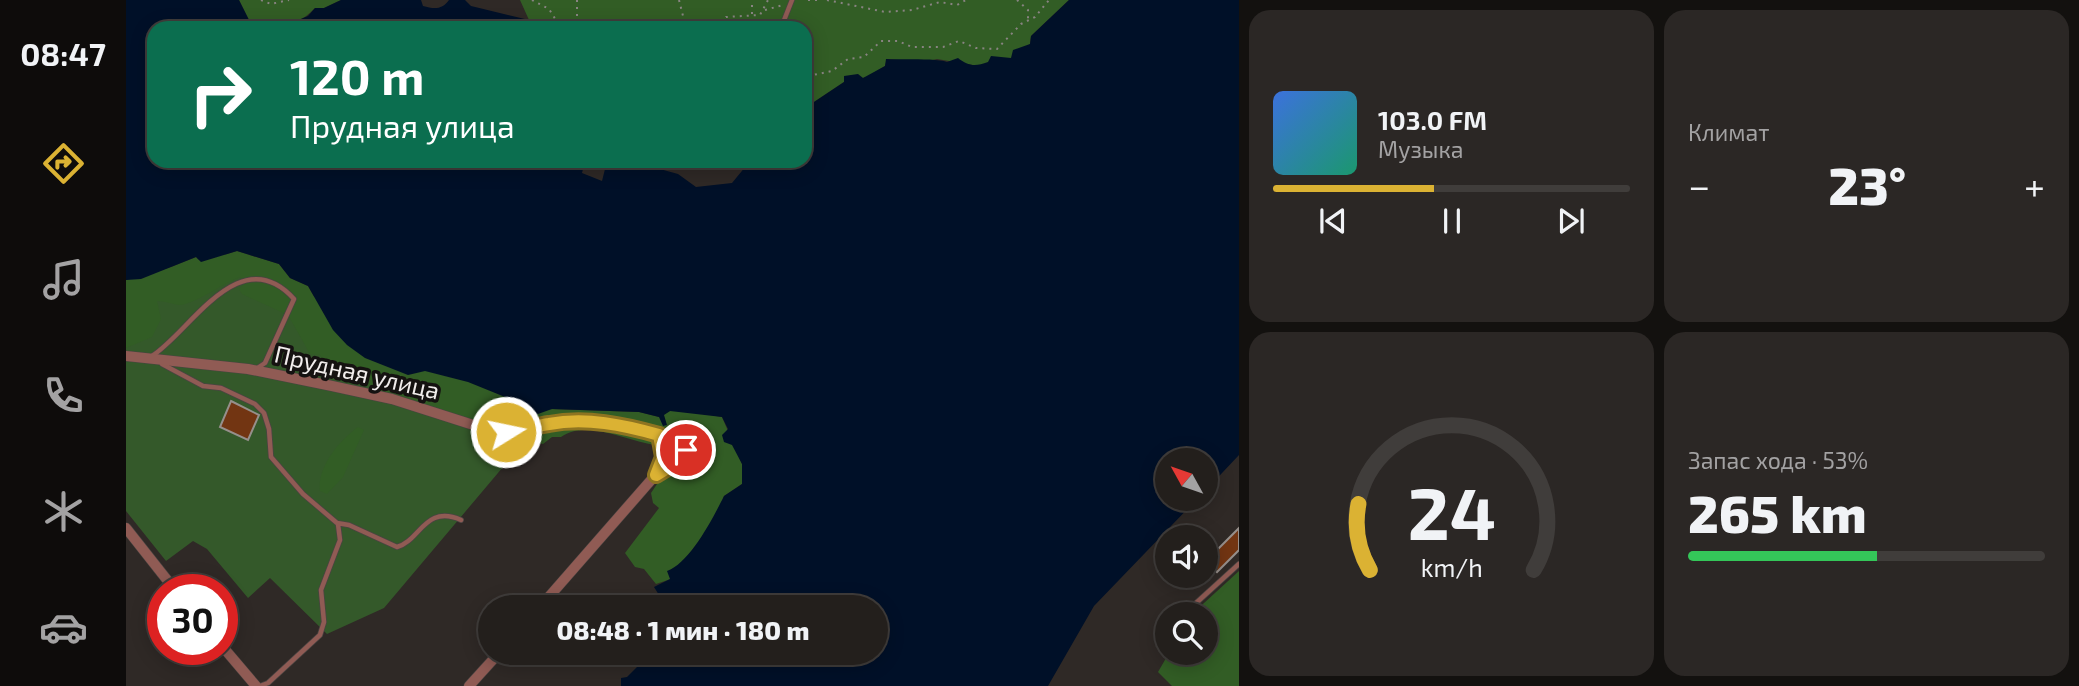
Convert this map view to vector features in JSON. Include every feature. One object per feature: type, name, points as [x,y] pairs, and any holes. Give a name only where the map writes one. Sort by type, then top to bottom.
[{"type":"street","name":"Прудная улица","points":[[126,356],[252,370],[392,399],[489,430],[522,431],[552,423],[587,421],[632,426],[659,435],[663,457],[656,475],[551,595]]},
{"type":"street","points":[[126,528],[162,574]]},
{"type":"street","points":[[238,664],[258,686]]},
{"type":"street","points":[[469,686],[488,665]]},
{"type":"lane","points":[[784,21],[791,1]]},
{"type":"lane","points":[[148,358],[160,351],[209,300],[238,285],[266,281],[294,299],[265,363],[252,370]]},
{"type":"lane","points":[[148,358],[171,367],[203,386],[221,388],[256,404],[266,421],[274,462],[303,494],[337,523],[349,524],[397,547],[411,540],[426,521],[449,517],[461,520]]},
{"type":"lane","points":[[258,686],[268,683],[320,635],[324,622],[321,590],[340,540],[337,523]]},
{"type":"lane","points":[[1197,602],[1239,564]]},
{"type":"path","points":[[261,0],[289,0]]},
{"type":"path","points":[[532,0],[549,9],[557,21]]},
{"type":"path","points":[[577,0],[577,21]]},
{"type":"path","points":[[679,0],[684,21]]},
{"type":"path","points":[[752,0],[753,21]]},
{"type":"path","points":[[764,10],[768,0]]},
{"type":"path","points":[[808,0],[820,0]]},
{"type":"path","points":[[827,0],[885,12],[912,10],[940,2],[957,5],[966,0]]},
{"type":"path","points":[[1017,0],[1028,10],[1028,21]]},
{"type":"path","points":[[812,76],[832,71],[848,59],[864,57],[881,41],[898,41],[912,47],[943,47],[959,41],[976,48],[997,49],[1049,0]]},
{"type":"path","points":[[723,21],[726,18],[753,16],[791,1]]},
{"type":"green space","points":[[239,0],[341,0],[324,8],[315,8],[299,21],[250,21]]},
{"type":"green space","points":[[520,0],[1069,0],[1031,36],[1030,44],[1011,58],[979,66],[937,59],[924,62],[887,59],[885,66],[867,77],[844,82],[812,103],[812,21],[529,20]]},
{"type":"green space","points":[[237,251],[279,264],[290,278],[308,286],[333,330],[347,345],[365,358],[407,375],[425,371],[468,382],[531,407],[535,415],[552,409],[639,412],[659,417],[670,411],[687,411],[722,417],[742,464],[742,484],[724,496],[704,535],[676,569],[669,570],[671,579],[656,584],[644,569],[635,567],[625,553],[659,508],[653,503],[651,493],[661,478],[654,463],[655,445],[583,430],[552,437],[543,444],[534,442],[527,429],[499,431],[378,391],[359,381],[352,385],[341,381],[320,355],[310,354],[288,315],[242,294],[239,289],[247,281],[240,277],[185,304],[157,301],[161,319],[152,337],[126,348],[126,280],[141,279],[196,257],[201,262]]},
{"type":"green space","points":[[222,253],[552,409],[384,608],[327,634],[270,578],[248,598],[238,586],[238,574],[228,574],[207,549],[193,541],[166,561],[126,511],[126,280]]},
{"type":"green space","points":[[358,427],[364,430],[343,477],[327,494],[320,491],[322,473],[331,455]]},
{"type":"green space","points":[[1239,571],[1239,686],[1172,686],[1158,672],[1162,665],[1218,665],[1218,602],[1205,602]]},
{"type":"water","points":[[126,0],[239,0],[250,21],[147,21],[147,168],[656,168],[678,174],[696,187],[732,183],[744,168],[812,168],[812,103],[844,82],[844,76],[858,74],[863,78],[885,66],[886,59],[947,62],[958,58],[975,65],[988,62],[991,56],[1011,58],[1013,50],[1030,44],[1031,36],[1069,0],[1239,0],[1239,455],[1218,477],[1218,448],[1155,448],[1155,511],[1185,511],[1172,525],[1155,525],[1155,543],[1094,606],[1048,686],[621,686],[621,678],[627,677],[639,665],[888,665],[888,595],[659,595],[654,587],[670,579],[667,571],[692,550],[724,496],[742,484],[742,464],[732,445],[724,442],[722,435],[728,429],[722,417],[670,411],[664,415],[667,425],[663,426],[659,417],[639,412],[552,409],[535,415],[530,407],[468,382],[425,371],[408,375],[365,358],[347,345],[333,330],[308,286],[290,278],[279,264],[237,251],[201,262],[196,257],[141,279],[126,280]]},
{"type":"water","points":[[341,0],[421,0],[423,6],[434,8],[444,6],[449,0],[465,0],[471,6],[530,21],[296,21],[308,16],[315,8],[324,8]]},
{"type":"pier","points":[[583,168],[605,168],[602,181],[582,173]]},
{"type":"building","points":[[231,401],[259,415],[248,440],[220,427]]},
{"type":"building","points":[[1239,528],[1239,550],[1218,571],[1218,549]]},
{"type":"route","points":[[506,432],[552,423],[587,421],[632,426],[659,435],[663,445],[663,457],[656,475],[684,458],[686,450]]}]
